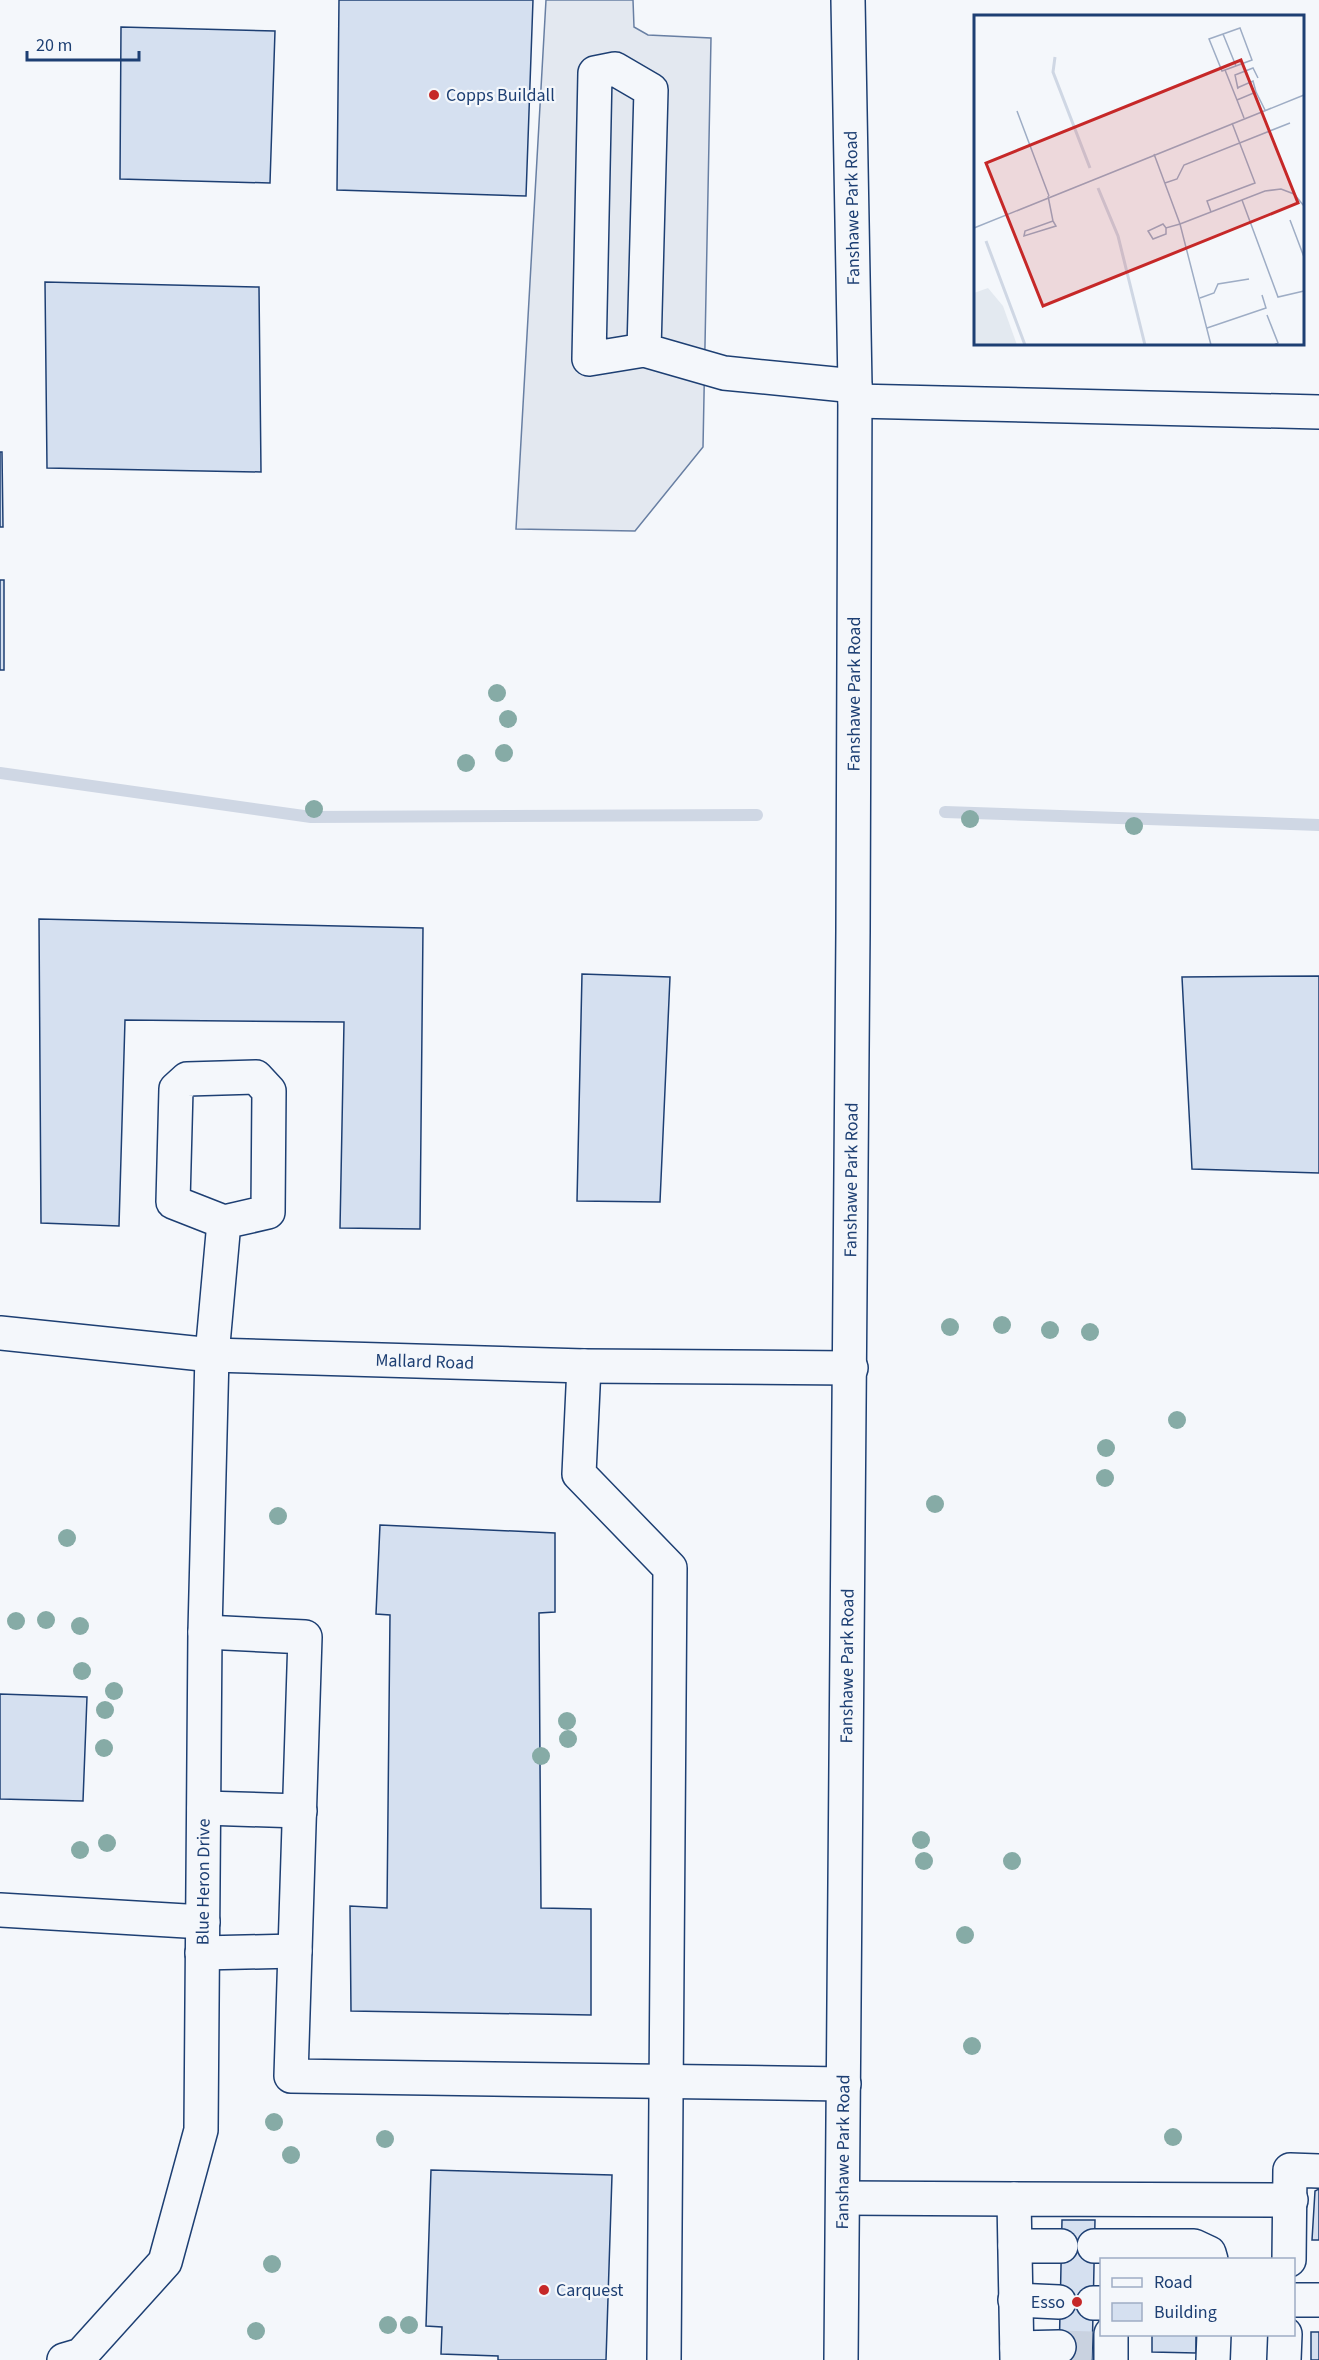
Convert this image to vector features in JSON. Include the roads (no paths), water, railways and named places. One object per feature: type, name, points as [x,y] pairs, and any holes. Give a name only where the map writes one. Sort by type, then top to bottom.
[{"type":"main road","name":"Fanshawe Park Road","points":[[841,2360],[851,1368],[854,752],[855,393],[848,0]]},
{"type":"main road","points":[[644,350],[651,90],[615,69],[595,73],[589,359],[644,350],[724,373],[855,393],[1319,412]]},
{"type":"main road","points":[[256,1077],[270,1091],[268,1212],[224,1222],[173,1202],[176,1089],[187,1079],[256,1077]]},
{"type":"main road","name":"Blue Heron Drive","points":[[64,2360],[81,2355],[165,2262],[201,2130],[205,1632],[212,1355],[224,1222]]},
{"type":"main road","name":"Mallard Road","points":[[0,1333],[212,1355],[584,1366],[851,1368]]},
{"type":"main road","points":[[584,1366],[579,1474],[670,1568],[664,2360]]},
{"type":"main road","points":[[205,1632],[305,1637],[291,2076],[844,2084]]},
{"type":"main road","points":[[204,1808],[300,1811]]},
{"type":"main road","points":[[0,1910],[295,1951]]},
{"type":"main road","points":[[1289,2258],[1290,2170],[1319,2171]]},
{"type":"main road","points":[[844,2198],[1290,2200]]},
{"type":"main road","points":[[1014,2199],[1017,2354],[1059,2347]]},
{"type":"main road","points":[[1111,2199],[1105,2251],[1194,2246],[1209,2253],[1211,2258]]},
{"type":"main road","points":[[1015,2246],[1061,2246]]},
{"type":"main road","points":[[1016,2300],[1059,2302]]},
{"type":"main road","points":[[1295,2300],[1319,2300]]},
{"type":"main road","points":[[1214,2336],[1214,2360]]},
{"type":"main road","points":[[1284,2360],[1286,2336]]},
{"type":"waterway","points":[[0,773],[311,817],[757,815]]},
{"type":"waterway","points":[[945,812],[1319,825]]},
{"type":"tunnel","points":[[1059,2347],[1092,2348]]},
{"type":"place","name":"Copps Buildall","points":[[434,95]]},
{"type":"place","name":"Carquest","points":[[544,2290]]},
{"type":"place","name":"Esso","points":[[1077,2302]]}]
